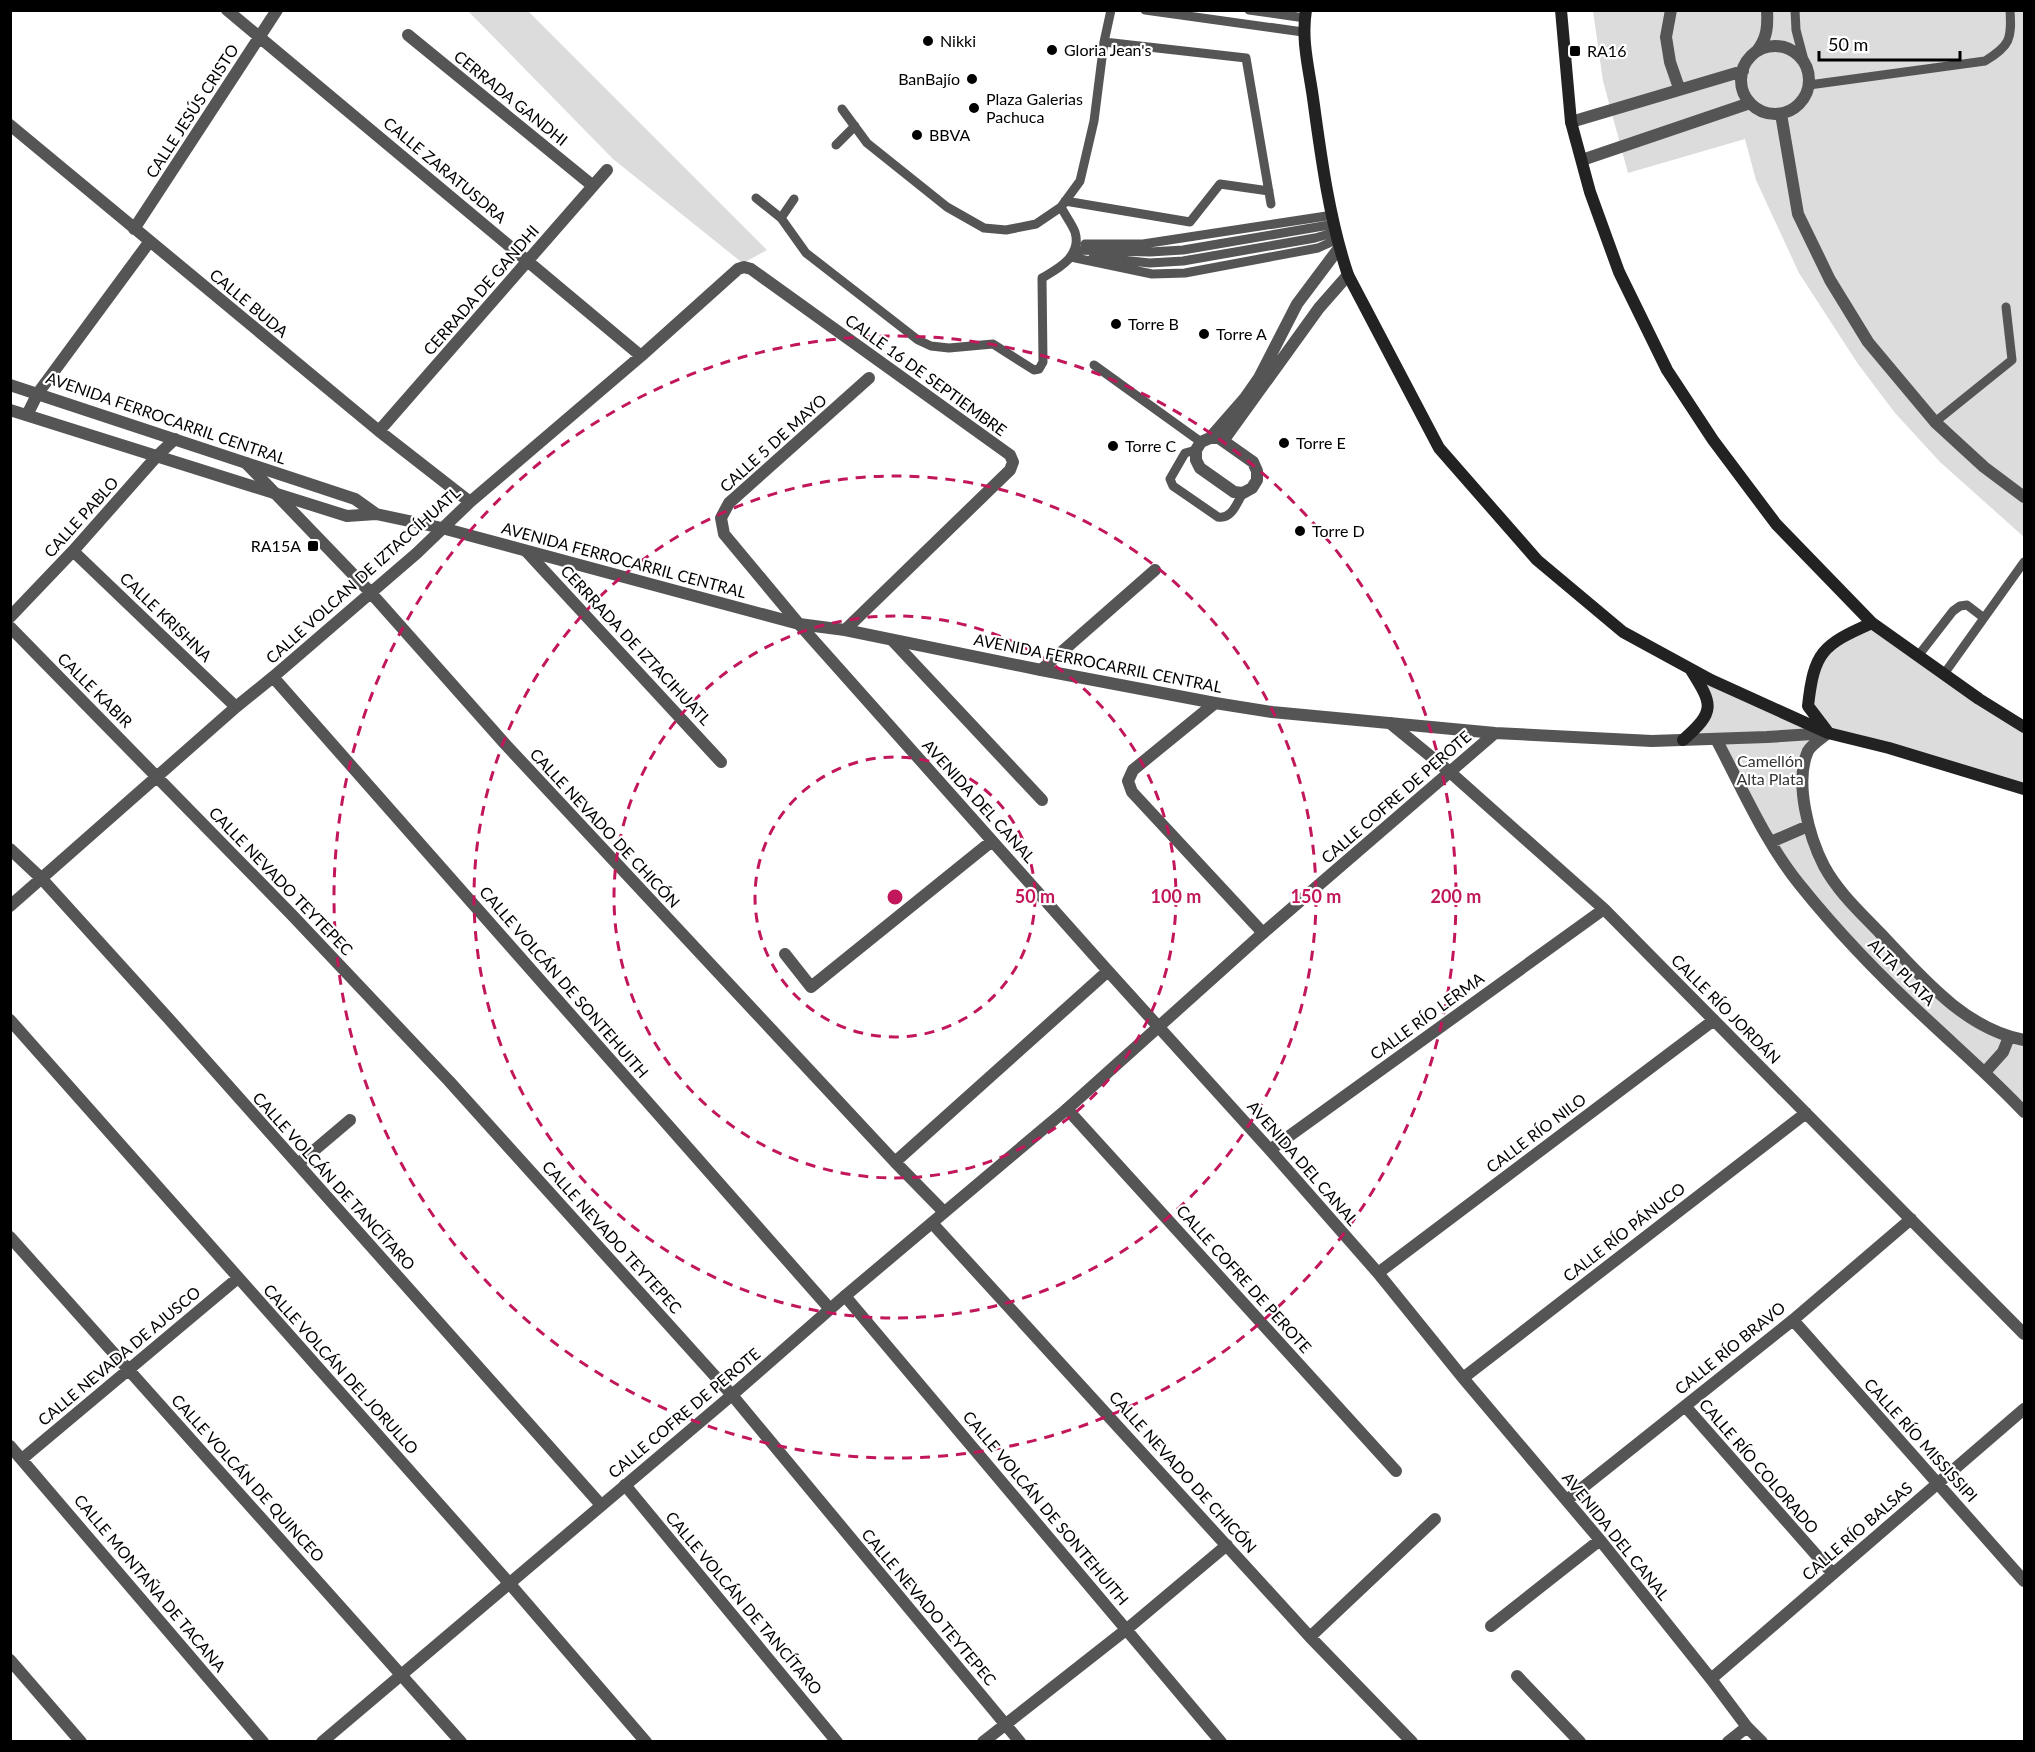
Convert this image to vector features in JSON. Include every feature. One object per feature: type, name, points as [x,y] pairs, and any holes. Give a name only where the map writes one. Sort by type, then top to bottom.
[{"type":"main road","points":[[1561,10],[1571,122],[1590,192],[1619,272],[1666,370],[1713,440],[1776,524],[1872,623],[1979,699],[2025,727]]},
{"type":"main road","points":[[1305,14],[1304,32],[1321,158],[1336,232],[1348,275],[1439,448],[1537,560],[1623,632],[1711,680],[1828,733],[1889,748],[2025,789]]},
{"type":"main road","points":[[1828,733],[1808,706],[1812,676],[1817,660],[1827,648],[1845,635],[1872,623]]},
{"type":"main road","points":[[1683,740],[1701,722],[1709,709],[1707,695],[1691,669]]},
{"type":"street","name":"CALLE ZARATUSDRA","points":[[227,10],[641,356]]},
{"type":"street","name":"CALLE JESÚS CRISTO","points":[[134,229],[277,10]]},
{"type":"street","points":[[1671,10],[1666,37],[1670,62],[1679,88]]},
{"type":"street","points":[[1756,52],[1778,47],[1792,51],[1805,64],[1809,85],[1800,104],[1781,114],[1770,114],[1750,103],[1744,93],[1743,70],[1766,36],[1767,10]]},
{"type":"street","name":"CERRADA GANDHI","points":[[408,35],[594,186]]},
{"type":"street","points":[[1571,122],[1743,70]]},
{"type":"street","points":[[1582,160],[1750,103]]},
{"type":"street","points":[[1781,114],[1798,214],[1830,280],[1868,342],[1935,422],[1984,466],[2025,497]]},
{"type":"street","name":"CALLE BUDA","points":[[10,125],[379,431],[470,502]]},
{"type":"street","name":"CERRADA DE GANDHI","points":[[379,431],[607,170]]},
{"type":"street","points":[[1202,443],[1219,438],[1253,462],[1257,471],[1257,480],[1252,488],[1243,493],[1234,492],[1200,468],[1196,460],[1202,443],[1245,398],[1259,378],[1336,232]]},
{"type":"street","points":[[27,415],[38,393],[150,242]]},
{"type":"street","name":"CALLE 16 DE SEPTIEMBRE","points":[[738,269],[744,267],[751,269],[1010,455],[1013,462],[1010,470],[845,630]]},
{"type":"street","name":"CALLE VOLCAN DE IZTACCÍHUATL","points":[[10,906],[236,707],[417,554],[470,502],[641,356],[738,269]]},
{"type":"street","points":[[1223,441],[1319,308],[1348,275]]},
{"type":"street","name":"CALLE 5 DE MAYO","points":[[799,624],[724,534],[721,518],[729,503],[869,378]]},
{"type":"street","name":"AVENIDA FERROCARRIL CENTRAL","points":[[10,385],[355,499],[376,514]]},
{"type":"street","name":"AVENIDA FERROCARRIL CENTRAL","points":[[10,410],[347,516],[376,514],[442,528],[799,624],[845,630],[1215,703],[1272,712],[1495,733],[1652,741],[1828,733]]},
{"type":"street","name":"CALLE PABLO","points":[[10,617],[175,439]]},
{"type":"street","name":"CALLE NEVADO DE CHICÓN","points":[[246,463],[371,593],[506,745],[944,1212]]},
{"type":"street","name":"CALLE KRISHNA","points":[[73,551],[236,707]]},
{"type":"street","name":"CERRRADA DE IZTACIHUATL","points":[[526,551],[721,762]]},
{"type":"street","points":[[1041,670],[1155,570]]},
{"type":"street","name":"AVENIDA DEL CANAL","points":[[799,624],[1378,1273],[1462,1378],[1600,1540],[1712,1679],[1747,1727],[1762,1742]]},
{"type":"street","name":"CALLE KABIR","points":[[10,627],[157,776]]},
{"type":"street","points":[[892,640],[1042,800]]},
{"type":"street","name":"CALLE VOLCÁN DE SONTEHUITH","points":[[273,677],[830,1309]]},
{"type":"street","points":[[1215,703],[1133,770],[1128,781],[1132,792],[1263,933]]},
{"type":"street","name":"CALLE RÍO JORDÁN","points":[[1390,723],[1451,773],[1604,909],[2025,1334]]},
{"type":"street","name":"CALLE COFRE DE PEROTE","points":[[322,1742],[1067,1109],[1263,933],[1495,733]]},
{"type":"street","name":"ALTA PLATA","points":[[1828,733],[1809,749],[1803,770],[1808,826],[1824,866],[1843,894],[1933,987],[1958,1009],[1981,1024],[2009,1037],[2025,1040]]},
{"type":"street","name":"ALTA PLATA","points":[[1716,739],[1771,842],[1798,883],[1849,942],[1930,1023],[1985,1072],[2025,1112]]},
{"type":"street","name":"CALLE NEVADO TEYTEPEC","points":[[157,776],[441,1073],[732,1395],[1020,1742]]},
{"type":"street","points":[[1771,842],[1808,826]]},
{"type":"street","points":[[785,954],[811,987],[992,841]]},
{"type":"street","name":"CALLE VOLCÁN DE TANCÍTARO","points":[[10,849],[42,879],[601,1505]]},
{"type":"street","name":"CALLE RÍO LERMA","points":[[1270,1150],[1604,909]]},
{"type":"street","points":[[895,1162],[1108,971]]},
{"type":"street","name":"CALLE VOLCÁN DEL JORULLO","points":[[10,1020],[509,1583],[646,1742]]},
{"type":"street","name":"CALLE RÍO NILO","points":[[1378,1273],[1714,1020]]},
{"type":"street","points":[[1985,1072],[2003,1053],[2009,1037]]},
{"type":"street","name":"CALLE COFRE DE PEROTE","points":[[1067,1109],[1396,1471]]},
{"type":"street","name":"CALLE RÍO PÁNUCO","points":[[1462,1378],[1806,1113]]},
{"type":"street","points":[[298,1164],[350,1120]]},
{"type":"street","name":"CALLE RÍO BRAVO","points":[[1567,1500],[1792,1320],[1911,1219]]},
{"type":"street","name":"CALLE NEVADO DE CHICÓN","points":[[932,1223],[1310,1637],[1412,1742]]},
{"type":"street","name":"CALLE VOLCÁN DE QUINCEO","points":[[10,1237],[461,1742]]},
{"type":"street","name":"CALLE NEVADA DE AJUSCO","points":[[22,1459],[238,1278]]},
{"type":"street","name":"CALLE VOLCÁN DE SONTEHUITH","points":[[845,1296],[1221,1742]]},
{"type":"street","name":"CALLE RÍO MISSISSIPI","points":[[1792,1320],[2025,1581]]},
{"type":"street","name":"CALLE RÍO COLORADO","points":[[1685,1406],[1833,1574]]},
{"type":"street","name":"CALLE RÍO BALSAS","points":[[1712,1679],[2025,1409]]},
{"type":"street","name":"CALLE MONTAÑA DE TACANA","points":[[10,1446],[263,1742]]},
{"type":"street","name":"CALLE VOLCÁN DE TANCÍTARO","points":[[626,1485],[837,1742]]},
{"type":"street","points":[[1310,1637],[1435,1519]]},
{"type":"street","points":[[1491,1626],[1600,1540]]},
{"type":"street","points":[[983,1742],[1127,1629],[1227,1545]]},
{"type":"street","points":[[10,1660],[81,1742]]},
{"type":"street","points":[[1517,1676],[1580,1742]]},
{"type":"street","points":[[1728,1742],[1747,1727]]},
{"type":"lane","points":[[842,109],[867,143],[947,207],[984,228],[1006,230],[1036,224],[1063,204],[1080,181],[1094,121],[1104,42],[1111,10]]},
{"type":"lane","points":[[1144,10],[1304,32]]},
{"type":"lane","points":[[1249,10],[1305,14]]},
{"type":"lane","points":[[1796,10],[1796,30],[1805,64]]},
{"type":"lane","points":[[1809,85],[1985,61],[2001,51],[2012,32],[2010,10]]},
{"type":"lane","points":[[1104,42],[1246,58],[1271,204]]},
{"type":"lane","points":[[836,145],[855,126]]},
{"type":"lane","points":[[1063,204],[1190,222],[1220,184],[1269,191]]},
{"type":"lane","points":[[756,198],[782,218],[806,253],[918,340],[931,346],[949,348],[993,344],[1034,370],[1039,369],[1043,362],[1042,278],[1060,268],[1073,251],[1076,234],[1063,204]]},
{"type":"lane","points":[[782,218],[794,199]]},
{"type":"lane","points":[[1073,251],[1143,244],[1336,232]]},
{"type":"lane","points":[[1073,251],[1150,263],[1183,261],[1315,238],[1336,232]]},
{"type":"lane","points":[[1935,422],[2012,360],[2006,307]]},
{"type":"lane","points":[[1094,365],[1202,443],[1185,453],[1172,473],[1170,479],[1173,486],[1224,518],[1230,515],[1243,493]]},
{"type":"lane","points":[[1944,674],[2025,562]]},
{"type":"lane","points":[[1918,656],[1953,610],[1967,605],[1984,618]]},
{"type":"green space","points":[[468,11],[528,11],[767,250],[745,262],[740,261],[613,159]]},
{"type":"green space","points":[[1593,11],[2024,11],[2024,537],[1940,462],[1895,413],[1858,364],[1799,273],[1756,180],[1745,139],[1628,173],[1603,81]]},
{"type":"green space","name":"Camellón Alta Plata","points":[[1872,623],[2024,727],[2024,789],[1828,733],[1809,749],[1804,797],[1824,866],[1958,1009],[2024,1040],[2024,1112],[1799,883],[1716,739],[1690,734],[1709,709],[1691,669],[1827,732],[1808,706],[1817,660]]},
{"type":"place","name":"Nikki","points":[[928,41]]},
{"type":"place","name":"Gloria Jean's","points":[[1052,50]]},
{"type":"place","name":"RA16","points":[[1575,51]]},
{"type":"place","name":"BanBajío","points":[[972,79]]},
{"type":"place","name":"Plaza Galerias Pachuca","points":[[974,108]]},
{"type":"place","name":"BBVA","points":[[917,135]]},
{"type":"place","name":"Torre B","points":[[1116,324]]},
{"type":"place","name":"Torre A","points":[[1204,334]]},
{"type":"place","name":"Torre E","points":[[1284,443]]},
{"type":"place","name":"Torre C","points":[[1113,446]]},
{"type":"place","name":"Torre D","points":[[1300,531]]},
{"type":"place","name":"RA15A","points":[[313,546]]}]
